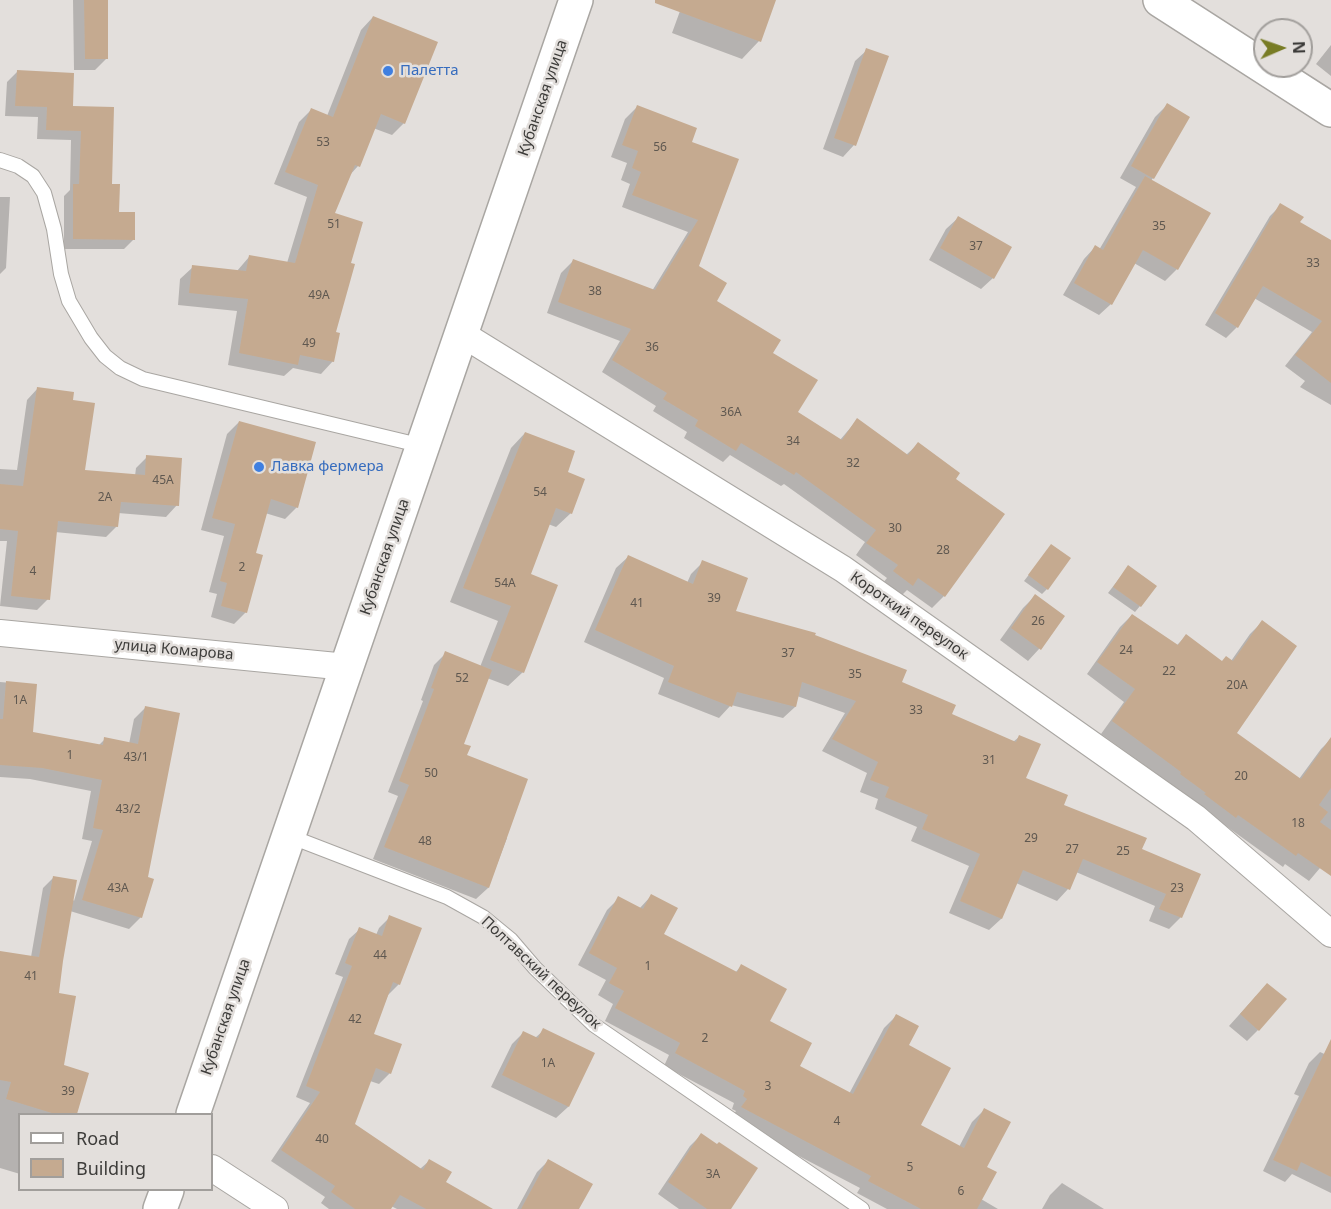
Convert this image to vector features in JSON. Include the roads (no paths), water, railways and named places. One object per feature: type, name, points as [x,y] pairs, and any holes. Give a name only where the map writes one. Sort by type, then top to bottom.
[{"type":"street","name":"Кубанская улица","points":[[193,1113],[576,0]]},
{"type":"street","points":[[1160,0],[1331,110]]},
{"type":"street","name":"Короткий переулок","points":[[462,334],[843,570],[1196,818],[1331,934]]},
{"type":"street","name":"улица Комарова","points":[[0,633],[347,666]]},
{"type":"street","points":[[213,1169],[275,1209]]},
{"type":"street","points":[[160,1209],[167,1191]]},
{"type":"lane","points":[[0,160],[18,166],[33,176],[44,193],[69,301],[91,338],[105,356],[120,368],[143,379],[423,446]]},
{"type":"lane","name":"Полтавский переулок","points":[[289,836],[447,897],[483,917],[511,940],[535,968],[594,1025],[862,1209]]},
{"type":"place","name":"Палетта","points":[[388,71]]},
{"type":"place","name":"Лавка фермера","points":[[259,467]]}]
